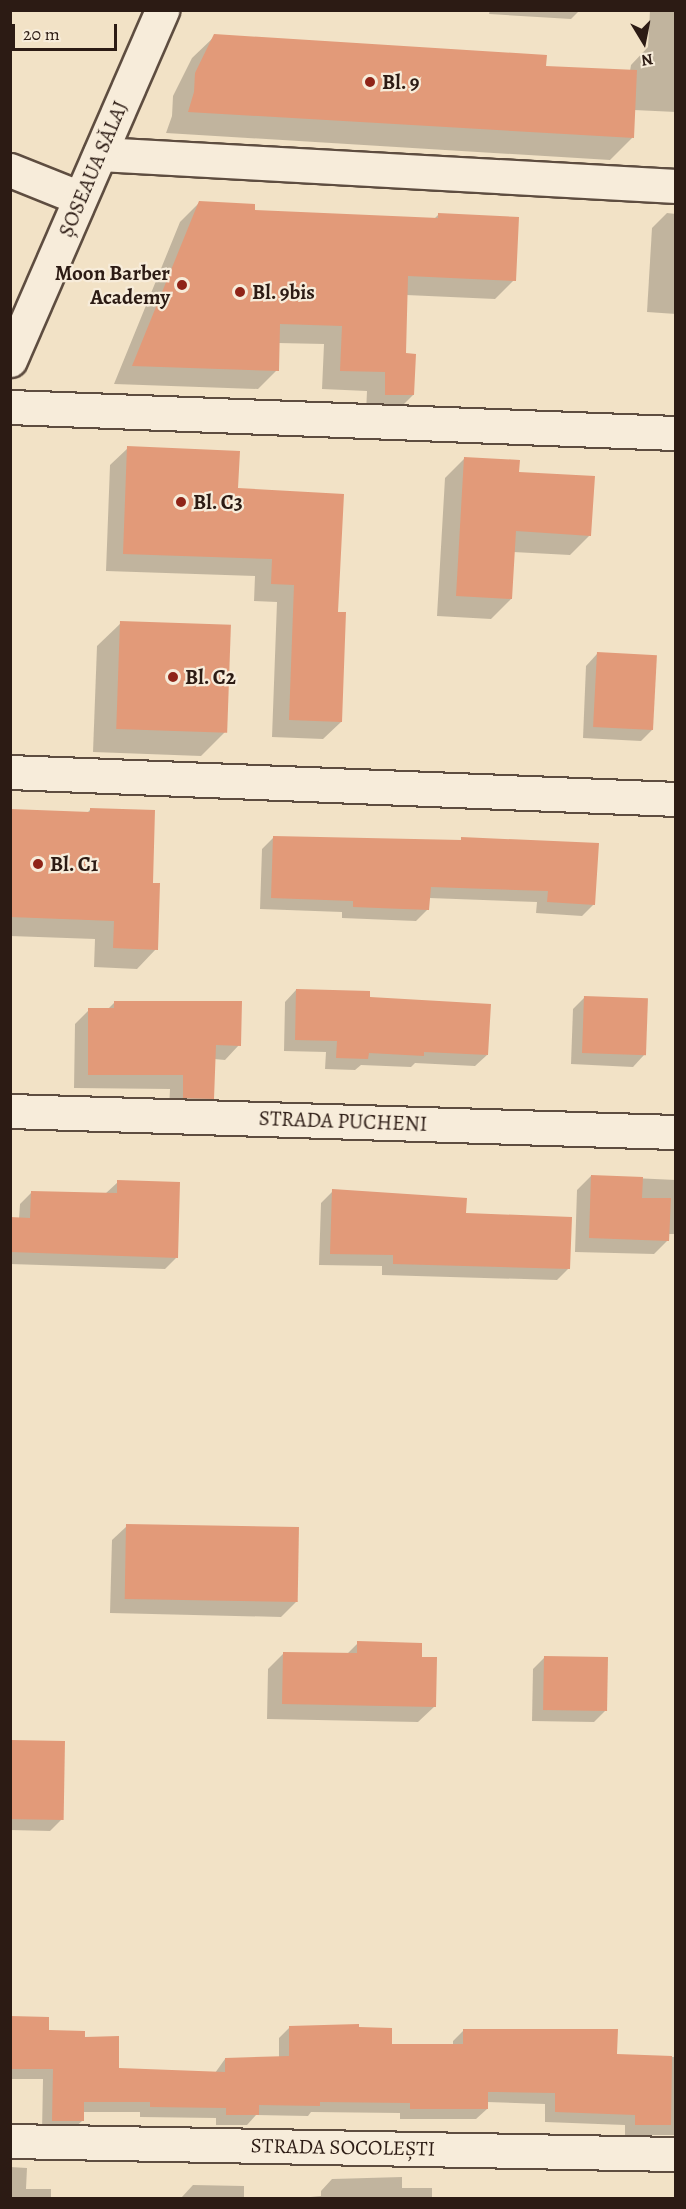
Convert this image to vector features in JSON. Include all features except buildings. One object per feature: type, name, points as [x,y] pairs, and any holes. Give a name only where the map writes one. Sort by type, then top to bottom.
[{"type":"street","name":"ȘOSEAUA SĂLAJ","points":[[10,360],[162,10]]},
{"type":"street","points":[[100,154],[675,186]]},
{"type":"street","points":[[10,170],[80,198]]},
{"type":"street","points":[[10,407],[675,433]]},
{"type":"street","points":[[10,772],[675,799]]},
{"type":"street","name":"STRADA PUCHENI","points":[[10,1111],[675,1132]]},
{"type":"street","name":"STRADA SOCOLEȘTI","points":[[10,2141],[675,2154]]},
{"type":"place","name":"Bl. 9","points":[[370,82]]},
{"type":"place","name":"Moon Barber Academy","points":[[182,285]]},
{"type":"place","name":"Bl. 9bis","points":[[240,292]]},
{"type":"place","name":"Bl. C3","points":[[181,502]]},
{"type":"place","name":"Bl. C2","points":[[173,677]]},
{"type":"place","name":"Bl. C1","points":[[38,864]]}]
